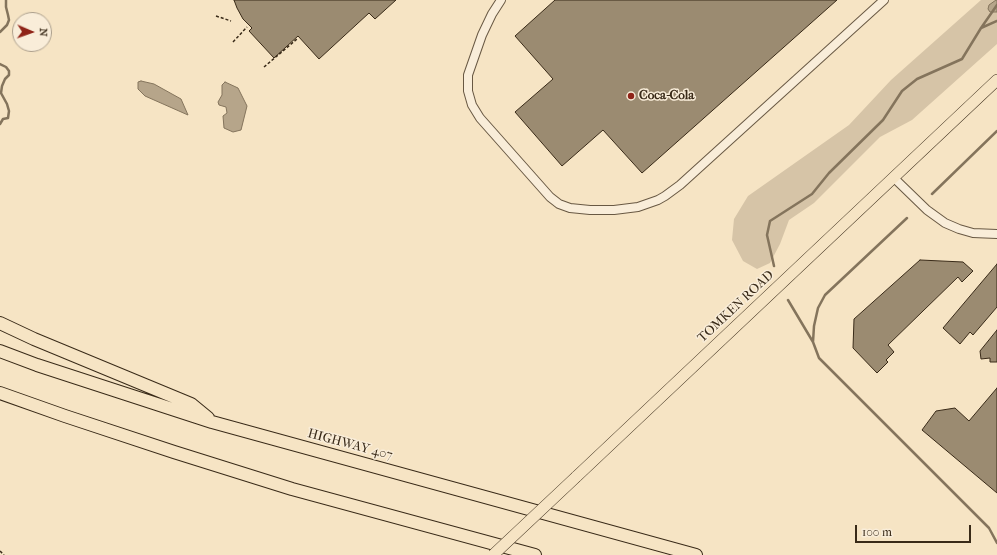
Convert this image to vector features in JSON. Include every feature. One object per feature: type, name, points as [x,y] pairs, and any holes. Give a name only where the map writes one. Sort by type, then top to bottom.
[{"type":"highway","points":[[0,323],[34,339],[191,404],[212,422]]},
{"type":"highway","name":"HIGHWAY 407","points":[[0,351],[45,368],[212,422],[696,555]]},
{"type":"highway","points":[[0,393],[174,452],[292,489],[535,555]]},
{"type":"main road","name":"TOMKEN ROAD","points":[[493,555],[997,80]]},
{"type":"street","points":[[501,0],[492,14],[482,35],[468,75],[468,91],[472,105],[480,118],[550,196],[559,204],[570,208],[590,210],[614,210],[638,207],[665,196],[680,185],[884,0]]},
{"type":"street","points":[[894,178],[927,210],[945,224],[972,233],[997,234]]},
{"type":"path","points":[[216,16],[231,21]]},
{"type":"path","points":[[233,42],[247,27]]},
{"type":"path","points":[[264,67],[297,39]]},
{"type":"path","points":[[0,551],[4,555]]},
{"type":"shaded area","points":[[981,0],[997,0],[997,44],[912,120],[880,137],[814,203],[789,220],[780,244],[770,263],[757,269],[743,261],[732,240],[734,219],[748,196],[849,125],[891,80]]},
{"type":"shaded area","points":[[996,0],[997,12],[990,12],[988,9],[989,5]]},
{"type":"shaded area","points":[[141,81],[154,84],[181,99],[188,115],[145,96],[138,89],[138,82]]},
{"type":"shaded area","points":[[225,82],[238,88],[247,106],[241,130],[233,132],[224,128],[223,116],[227,113],[226,107],[219,105],[218,102],[222,95],[222,85]]},
{"type":"building","points":[[234,0],[396,0],[375,19],[369,13],[319,59],[298,36],[274,58],[249,31],[252,28],[243,19]]},
{"type":"building","name":"Coca-Cola","points":[[555,0],[837,0],[642,173],[603,130],[562,166],[515,112],[553,79],[515,36]]},
{"type":"building","points":[[920,260],[963,262],[973,271],[962,282],[958,277],[888,345],[894,352],[886,360],[888,362],[877,373],[853,348],[854,319]]},
{"type":"building","points":[[997,264],[997,307],[973,335],[970,332],[960,344],[943,328]]},
{"type":"building","points":[[997,330],[997,362],[990,362],[990,358],[981,359],[980,351]]},
{"type":"building","points":[[997,388],[997,493],[922,430],[936,411],[955,408],[969,421]]},
{"type":"waterway","points":[[0,32],[7,25],[9,20],[6,0]]},
{"type":"waterway","points":[[981,28],[997,5]]},
{"type":"waterway","points":[[774,266],[767,235],[770,221],[812,194],[829,173],[883,120],[902,91],[917,79],[962,59],[981,28],[997,21]]},
{"type":"waterway","points":[[0,64],[6,67],[9,71],[9,75],[5,79],[2,86],[1,93],[9,111],[8,118],[3,119],[0,124]]},
{"type":"waterway","points":[[932,194],[997,131]]},
{"type":"waterway","points":[[813,342],[814,326],[818,308],[825,295],[907,218]]},
{"type":"waterway","points":[[788,300],[813,342],[819,358],[989,528],[997,543]]},
{"type":"place","name":"Coca-Cola","points":[[631,96]]}]
